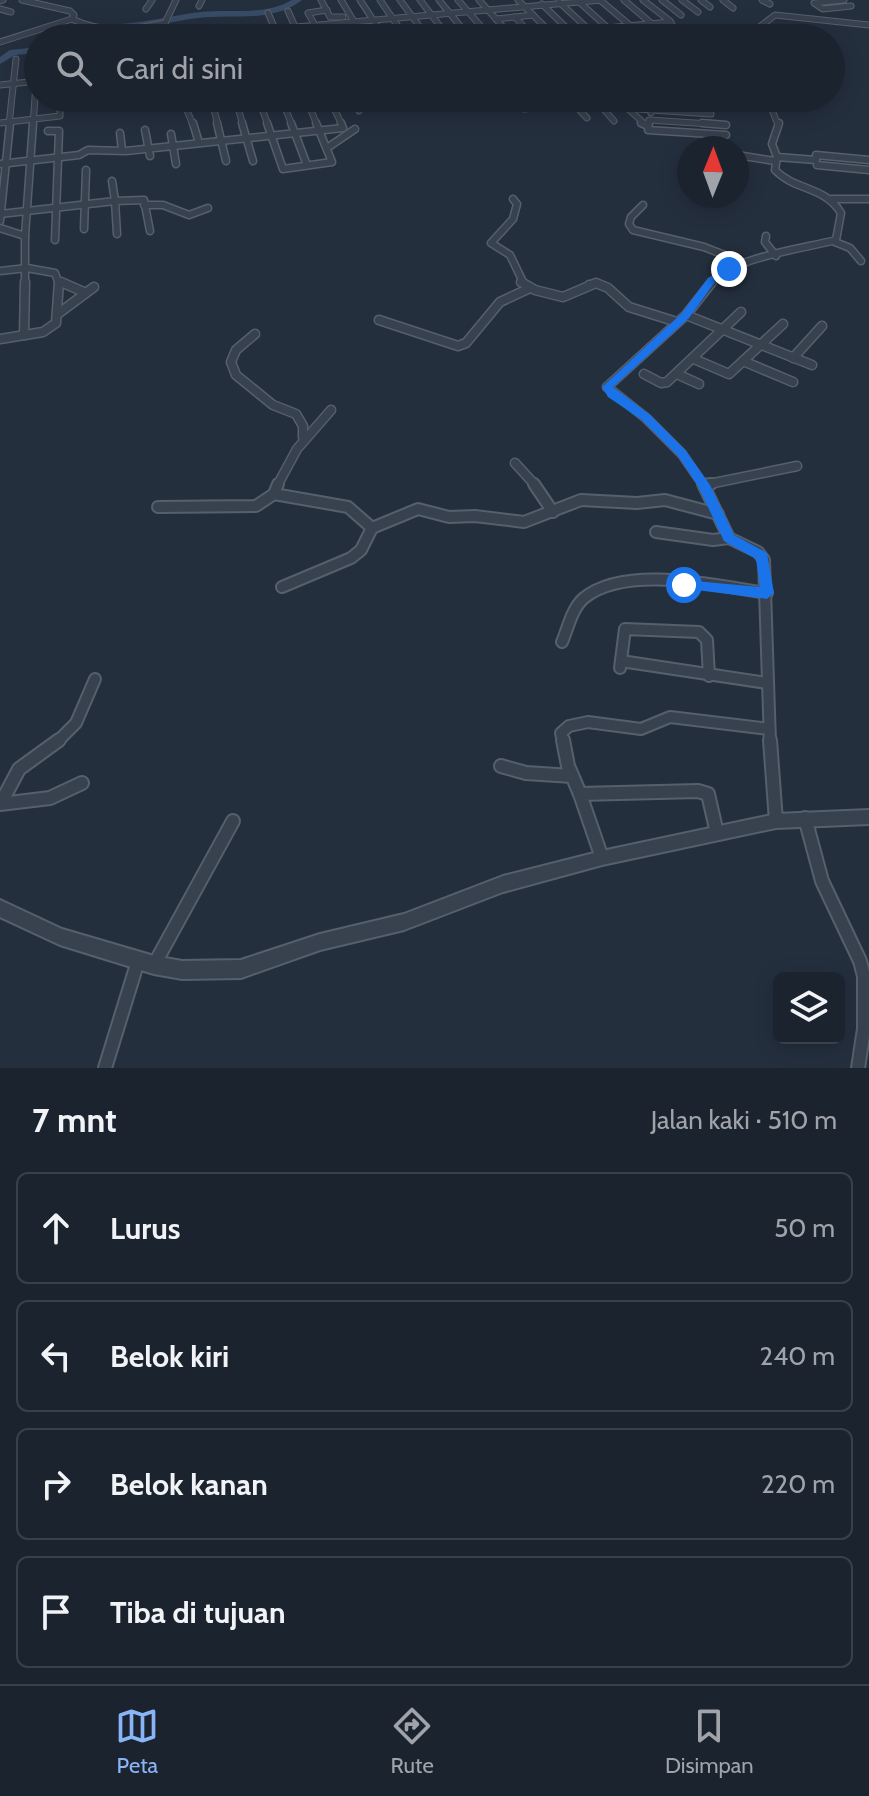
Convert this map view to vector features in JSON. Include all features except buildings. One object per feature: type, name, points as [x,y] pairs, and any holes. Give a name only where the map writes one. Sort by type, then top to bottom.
[{"type":"street","points":[[22,0],[70,11],[74,15],[72,19]]},
{"type":"street","points":[[146,9],[152,0]]},
{"type":"street","points":[[167,24],[176,0]]},
{"type":"street","points":[[199,6],[202,0]]},
{"type":"street","points":[[341,0],[355,24]]},
{"type":"street","points":[[360,0],[376,24]]},
{"type":"street","points":[[380,0],[397,24]]},
{"type":"street","points":[[400,0],[418,24]]},
{"type":"street","points":[[420,0],[439,24]]},
{"type":"street","points":[[439,0],[459,24]]},
{"type":"street","points":[[458,0],[479,24]]},
{"type":"street","points":[[479,0],[500,24]]},
{"type":"street","points":[[499,0],[506,8]]},
{"type":"street","points":[[518,0],[542,24]]},
{"type":"street","points":[[537,0],[562,24]]},
{"type":"street","points":[[315,24],[308,9],[324,5],[331,18],[373,20],[601,0],[628,24]]},
{"type":"street","points":[[624,0],[652,24],[670,22]]},
{"type":"street","points":[[643,0],[670,22]]},
{"type":"street","points":[[662,0],[681,15]]},
{"type":"street","points":[[682,0],[698,12]]},
{"type":"street","points":[[701,0],[710,7]]},
{"type":"street","points":[[723,0],[733,8]]},
{"type":"street","points":[[762,0],[770,4]]},
{"type":"street","points":[[807,3],[844,0]]},
{"type":"street","points":[[578,1],[603,24]]},
{"type":"street","points":[[559,2],[583,24]]},
{"type":"street","points":[[814,3],[823,9],[851,6]]},
{"type":"street","points":[[0,9],[11,12]]},
{"type":"street","points":[[288,11],[294,24]]},
{"type":"street","points":[[268,13],[273,24]]},
{"type":"street","points":[[496,19],[533,15]]},
{"type":"street","points":[[763,24],[775,15],[869,25]]},
{"type":"street","points":[[515,17],[521,24]]},
{"type":"street","points":[[56,24],[72,19],[82,24]]},
{"type":"street","points":[[334,24],[352,19]]},
{"type":"street","points":[[151,24],[166,21]]},
{"type":"street","points":[[0,42],[24,34]]},
{"type":"street","points":[[0,221],[2,164],[16,59]]},
{"type":"street","points":[[0,85],[24,83]]},
{"type":"street","points":[[24,335],[25,236],[35,112]]},
{"type":"street","points":[[0,123],[60,116],[60,112]]},
{"type":"street","points":[[189,112],[199,143]]},
{"type":"street","points":[[214,112],[226,161]]},
{"type":"street","points":[[239,112],[253,161]]},
{"type":"street","points":[[263,112],[283,169],[332,162],[312,112]]},
{"type":"street","points":[[287,112],[307,165]]},
{"type":"street","points":[[2,164],[79,155],[88,150],[174,146],[343,128],[336,112]]},
{"type":"street","points":[[581,112],[587,118]]},
{"type":"street","points":[[606,112],[614,121]]},
{"type":"street","points":[[630,112],[642,124],[726,125]]},
{"type":"street","points":[[652,112],[648,130],[726,135]]},
{"type":"street","points":[[682,112],[711,114]]},
{"type":"street","points":[[773,112],[779,123],[772,144],[775,170],[781,177],[812,186],[832,199],[841,213],[835,242]]},
{"type":"street","points":[[327,148],[355,129]]},
{"type":"street","points":[[145,130],[150,156]]},
{"type":"street","points":[[48,131],[59,131],[55,240]]},
{"type":"street","points":[[120,133],[122,150]]},
{"type":"street","points":[[171,134],[176,164]]},
{"type":"street","points":[[817,166],[816,155],[869,160]]},
{"type":"street","points":[[749,156],[869,170]]},
{"type":"street","points":[[84,229],[86,170]]},
{"type":"street","points":[[112,181],[117,234]]},
{"type":"street","points":[[139,189],[150,231]]},
{"type":"street","points":[[513,199],[517,204],[515,216],[491,243],[510,255],[521,282],[530,288],[563,297],[596,283],[617,294],[629,307],[677,322]]},
{"type":"street","points":[[832,199],[869,199]]},
{"type":"street","points":[[0,214],[115,201],[163,205],[189,215],[208,208]]},
{"type":"street","points":[[643,205],[631,217],[629,224],[633,230],[704,247],[745,263]]},
{"type":"street","points":[[0,228],[25,236]]},
{"type":"street","points":[[766,236],[765,242],[776,256]]},
{"type":"street","points":[[776,821],[767,683],[767,593],[762,557],[729,538],[704,485],[664,434],[607,387],[686,315],[715,276],[745,263],[835,242],[850,248],[861,261]]},
{"type":"street","points":[[0,271],[27,268],[55,273],[59,281],[58,321],[48,330],[0,339]]},
{"type":"street","points":[[59,281],[86,293]]},
{"type":"street","points":[[59,313],[94,287]]},
{"type":"street","points":[[379,320],[454,345],[463,345],[486,312],[503,297],[530,288]]},
{"type":"street","points":[[644,374],[664,383],[694,359],[741,312]]},
{"type":"street","points":[[686,315],[812,365]]},
{"type":"street","points":[[694,359],[727,374],[783,324]]},
{"type":"street","points":[[793,358],[822,326]]},
{"type":"street","points":[[255,334],[236,350],[231,362],[236,375],[273,405],[296,414],[303,426],[303,437]]},
{"type":"street","points":[[743,361],[793,382]]},
{"type":"street","points":[[677,374],[699,384]]},
{"type":"street","points":[[158,507],[256,506],[274,494],[284,466],[303,437],[331,410]]},
{"type":"street","points":[[515,463],[525,467],[537,493],[553,512]]},
{"type":"street","points":[[704,485],[797,466]]},
{"type":"street","points":[[274,494],[348,507],[372,528]]},
{"type":"street","points":[[282,587],[310,578],[351,558],[361,550],[372,528],[418,509],[449,517],[475,516],[513,522],[535,520],[581,500],[637,503],[665,500],[718,514]]},
{"type":"street","points":[[656,532],[713,540],[729,538]]},
{"type":"street","points":[[562,642],[580,601],[604,586],[648,581],[767,593]]},
{"type":"street","points":[[709,676],[707,640],[699,632],[630,627],[623,634],[621,665],[709,676],[767,683]]},
{"type":"street","points":[[82,783],[74,789],[40,800],[1,803],[6,786],[21,765],[72,728],[95,679]]},
{"type":"street","points":[[602,858],[562,745],[561,733],[571,724],[595,723],[642,729],[659,719],[670,717],[769,729]]},
{"type":"street","points":[[501,766],[526,773],[572,776]]},
{"type":"street","points":[[580,794],[698,791],[708,794],[711,800],[717,833]]},
{"type":"street","points":[[0,908],[60,937],[146,963],[182,970],[241,969],[361,931],[404,922],[503,884],[602,858],[776,821],[808,829],[869,817]]},
{"type":"street","points":[[105,1068],[146,963],[233,821]]},
{"type":"street","points":[[808,829],[827,893],[860,961],[864,976],[864,1029],[858,1068]]},
{"type":"waterway","points":[[148,24],[200,15],[264,12],[298,0]]},
{"type":"waterway","points":[[0,61],[13,52],[24,51]]},
{"type":"route","points":[[684,585],[767,593],[765,564],[758,552],[729,538],[704,485],[682,454],[639,411],[612,394],[607,387],[686,315],[719,273],[729,269]]}]
